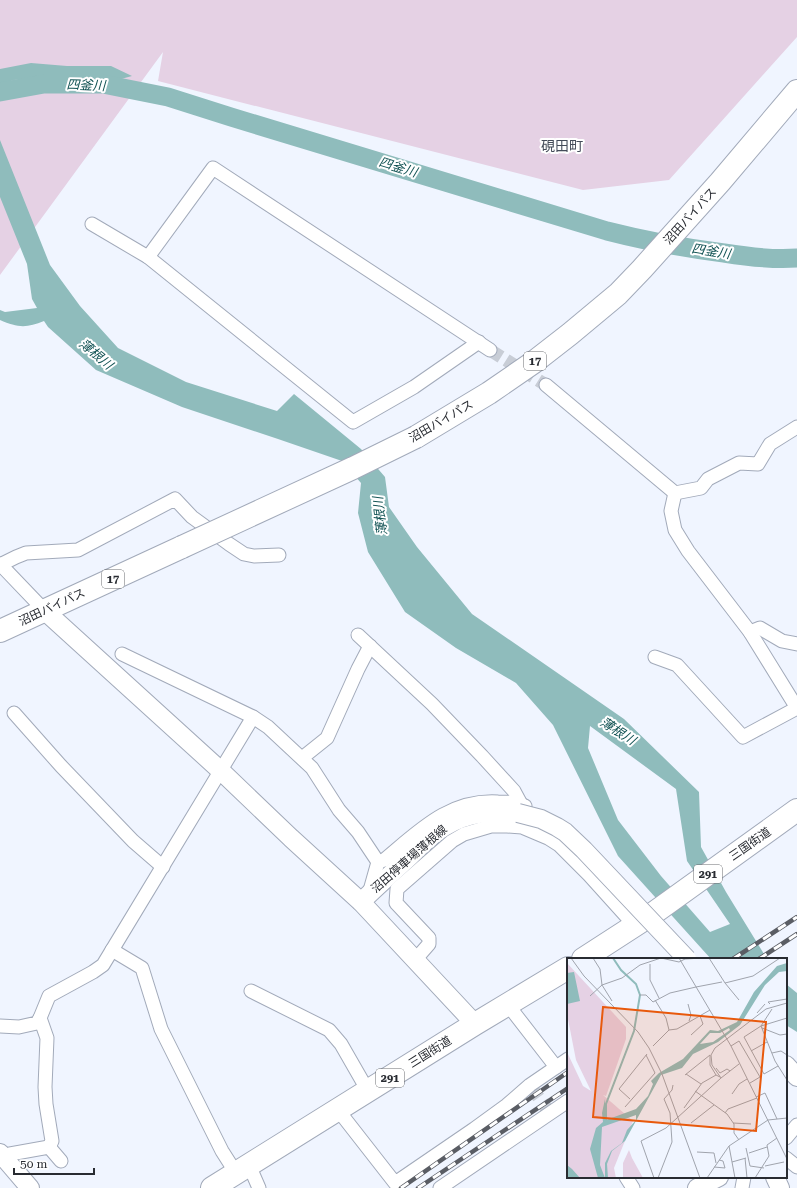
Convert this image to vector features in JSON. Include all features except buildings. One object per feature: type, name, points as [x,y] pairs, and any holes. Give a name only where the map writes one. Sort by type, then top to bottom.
[{"type":"highway","name":"沼田バイパス","points":[[0,631],[354,468],[416,437],[489,393],[534,362],[618,294],[720,182],[797,92]]},
{"type":"highway","name":"三国街道","points":[[593,957],[797,810]]},
{"type":"highway","name":"三国街道","points":[[212,1188],[475,1024],[567,969]]},
{"type":"main road","points":[[45,611],[221,771],[291,838],[365,898]]},
{"type":"main road","name":"沼田停車場薄根線","points":[[475,1024],[415,960],[365,898],[431,837],[447,825],[467,817],[478,814],[519,809],[565,832],[584,850],[686,958]]},
{"type":"main road","points":[[787,1066],[797,1077]]},
{"type":"main road","points":[[2,1155],[30,1188]]},
{"type":"main road","points":[[697,1188],[717,1178]]},
{"type":"main road","points":[[775,1178],[780,1188]]},
{"type":"street","points":[[92,224],[148,257],[353,422],[485,346],[213,168],[148,257]]},
{"type":"street","points":[[546,385],[675,493]]},
{"type":"street","points":[[675,493],[701,488],[708,479],[739,463],[758,464],[770,444],[797,426]]},
{"type":"street","points":[[655,657],[677,665],[743,737],[797,708],[750,632],[688,551],[676,530],[671,511],[675,493]]},
{"type":"street","points":[[45,611],[1,565],[26,553],[78,550],[176,499],[192,517],[244,554],[254,556],[279,555]]},
{"type":"street","points":[[750,632],[760,628],[782,641],[797,644]]},
{"type":"street","points":[[358,635],[432,704],[482,756],[514,791],[519,809]]},
{"type":"street","points":[[302,758],[326,738],[370,646]]},
{"type":"street","points":[[122,654],[253,717],[268,727],[312,768],[339,810],[358,832],[378,862]]},
{"type":"street","points":[[14,713],[61,766],[134,841],[163,867]]},
{"type":"street","points":[[0,1026],[19,1027],[37,1023],[49,996],[103,965],[253,717]]},
{"type":"street","points":[[378,862],[384,860],[432,821],[448,812],[476,803],[490,801],[519,809],[526,807],[548,838]]},
{"type":"street","points":[[415,960],[429,944],[429,938],[396,903],[397,889],[452,841],[464,834],[491,826],[522,827],[548,838],[559,845],[589,875],[643,920]]},
{"type":"street","points":[[365,898],[378,862]]},
{"type":"street","points":[[112,950],[142,968],[161,1029],[222,1150],[243,1169],[259,1188]]},
{"type":"street","points":[[251,991],[329,1030],[341,1044],[368,1091]]},
{"type":"street","points":[[508,1005],[556,1067]]},
{"type":"street","points":[[40,1018],[48,1038],[45,1087],[52,1141],[49,1147]]},
{"type":"street","points":[[338,1110],[395,1183],[507,1105],[567,1060]]},
{"type":"street","points":[[440,1188],[548,1111],[567,1102]]},
{"type":"street","points":[[787,1137],[797,1125]]},
{"type":"street","points":[[2,1155],[49,1147]]},
{"type":"street","points":[[49,1147],[61,1161]]},
{"type":"street","points":[[787,1159],[797,1167]]},
{"type":"street","points":[[627,1178],[633,1188]]},
{"type":"street","points":[[742,1188],[744,1178]]},
{"type":"shaded area","points":[[0,0],[797,0],[797,37],[669,180],[583,190],[158,81],[163,52],[0,275]]},
{"type":"water","points":[[31,63],[67,66],[111,66],[132,76],[121,79],[83,76],[13,80],[0,87],[0,69]]},
{"type":"water","name":"薄根川","points":[[0,140],[50,265],[80,306],[118,348],[186,382],[277,411],[294,394],[361,449],[385,477],[389,507],[417,547],[472,614],[624,719],[699,792],[701,847],[726,892],[766,958],[710,958],[618,856],[553,725],[516,683],[456,648],[405,612],[368,552],[358,513],[361,483],[342,461],[182,407],[96,370],[48,327],[44,321],[27,326],[17,326],[0,320],[0,310],[5,312],[37,308],[32,299],[27,264],[0,197]],"holes":[[[590,726],[676,789],[687,861],[730,924],[710,932],[661,876],[618,820],[588,748]]]},
{"type":"water","points":[[787,985],[797,993],[797,1032],[787,1026]]},
{"type":"waterway","name":"四釜川","points":[[0,92],[44,84],[103,84],[168,97],[607,231],[651,241],[742,256],[779,259],[797,258]]},
{"type":"tunnel","points":[[490,350],[546,385]]},
{"type":"tunnel","points":[[531,1087],[547,1109]]},
{"type":"railway","points":[[735,958],[797,917]]},
{"type":"railway","points":[[761,958],[797,934]]},
{"type":"railway","points":[[401,1188],[567,1073]]},
{"type":"railway","points":[[418,1188],[567,1089]]},
{"type":"district","name":"硯田町","points":[[562,146]]}]
